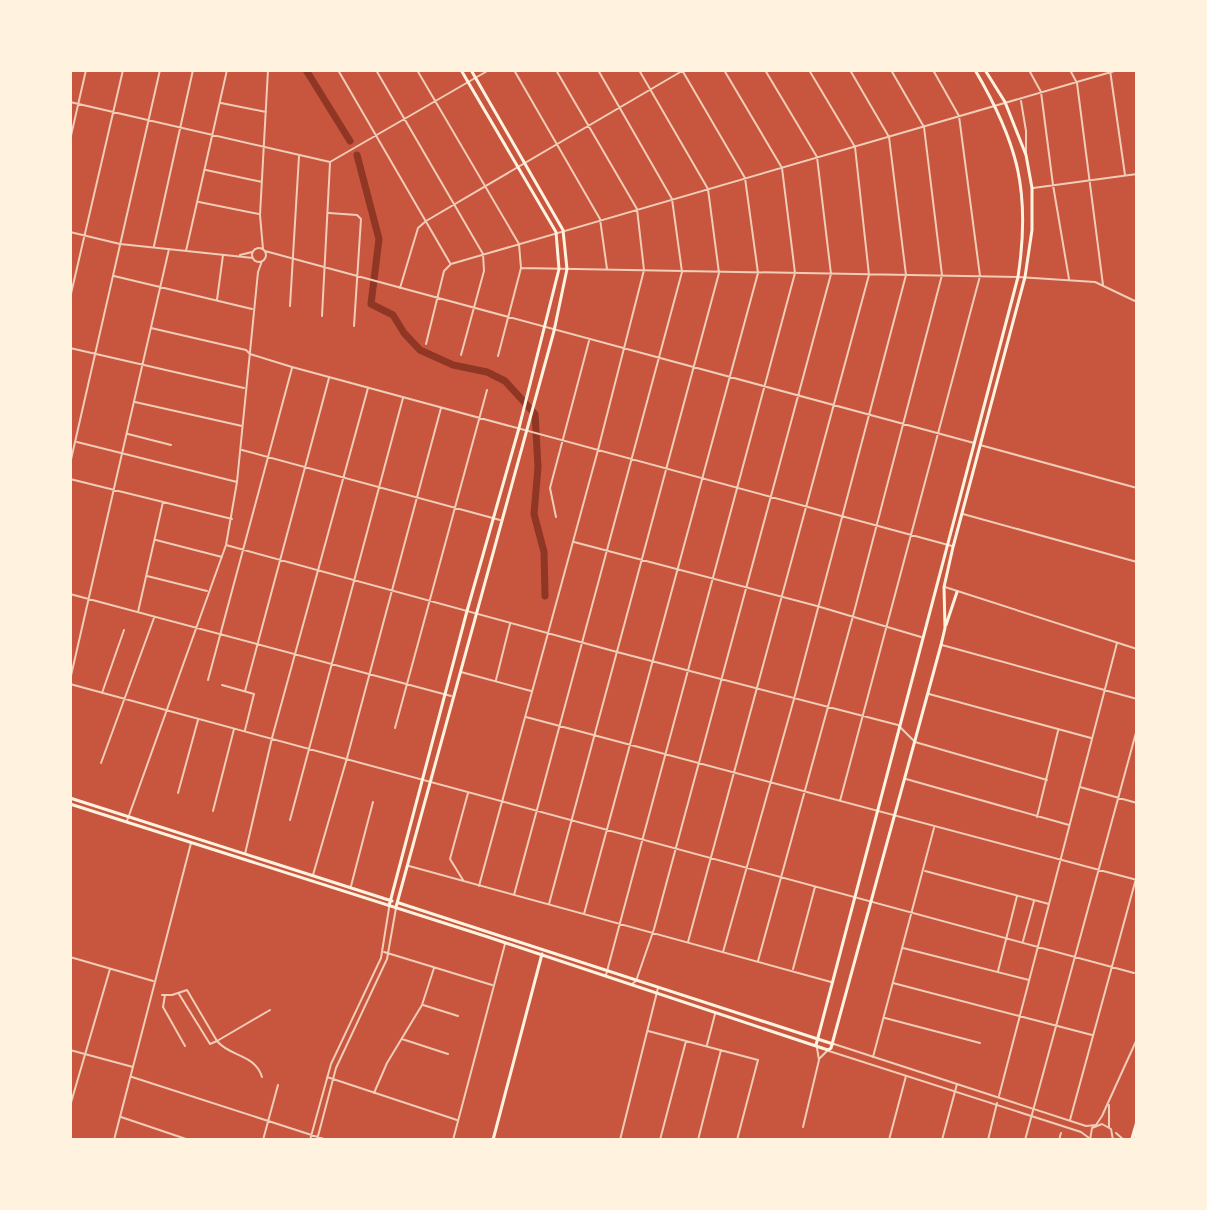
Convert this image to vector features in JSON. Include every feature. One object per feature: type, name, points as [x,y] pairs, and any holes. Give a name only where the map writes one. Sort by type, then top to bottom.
[{"type":"highway","points":[[1133,1137],[1137,1123]]},
{"type":"main road","points":[[390,903],[546,328],[559,269],[556,232],[461,70]]},
{"type":"main road","points":[[397,905],[554,331],[567,269],[563,230],[471,70]]},
{"type":"main road","points":[[816,1047],[921,637],[1018,277],[1024,229],[1023,189],[1012,147],[996,106],[975,70]]},
{"type":"main road","points":[[945,628],[944,587],[953,547],[1031,246],[1032,188],[1026,155],[1005,102],[985,70]]},
{"type":"main road","points":[[70,801],[126,823],[300,878],[543,950],[636,981],[715,1013],[828,1050],[833,1044],[957,592]]},
{"type":"main road","points":[[70,801],[313,875],[390,903]]},
{"type":"main road","points":[[300,878],[313,875]]},
{"type":"main road","points":[[397,905],[608,978],[833,1044]]},
{"type":"main road","points":[[493,1140],[543,950]]},
{"type":"street","points":[[70,140],[86,70]]},
{"type":"street","points":[[70,298],[123,70]]},
{"type":"street","points":[[70,464],[160,70]]},
{"type":"street","points":[[154,247],[193,70]]},
{"type":"street","points":[[186,251],[227,70]]},
{"type":"street","points":[[126,823],[222,557],[232,519],[258,272],[264,250],[260,215],[268,70]]},
{"type":"street","points":[[338,70],[451,264]]},
{"type":"street","points":[[376,70],[483,254],[485,264],[461,355]]},
{"type":"street","points":[[417,70],[519,244],[521,268],[498,356]]},
{"type":"street","points":[[70,102],[330,162],[489,70]]},
{"type":"street","points":[[514,70],[600,219],[608,270]]},
{"type":"street","points":[[479,886],[644,270],[637,209],[556,70]]},
{"type":"street","points":[[514,895],[682,272],[672,199],[598,70]]},
{"type":"street","points":[[549,904],[719,273],[708,189],[639,70]]},
{"type":"street","points":[[400,289],[418,228],[426,221],[682,70],[745,178],[758,273],[584,914]]},
{"type":"street","points":[[608,978],[606,971],[641,838],[795,273],[782,168],[724,70]]},
{"type":"street","points":[[631,985],[636,981],[677,848],[831,274],[817,157],[765,70]]},
{"type":"street","points":[[688,942],[869,275],[855,147],[809,70]]},
{"type":"street","points":[[723,952],[794,699],[906,275],[889,137],[850,70]]},
{"type":"street","points":[[758,961],[942,275],[924,127],[891,70]]},
{"type":"street","points":[[840,801],[980,276],[959,116],[933,70]]},
{"type":"street","points":[[1029,70],[1041,92],[1069,281]]},
{"type":"street","points":[[1070,70],[1077,83],[1103,285]]},
{"type":"street","points":[[426,344],[444,271],[451,264],[1118,70]]},
{"type":"street","points":[[1110,71],[1125,175]]},
{"type":"street","points":[[1020,98],[1026,131],[1026,155]]},
{"type":"street","points":[[220,102],[266,113]]},
{"type":"street","points":[[290,306],[299,155]]},
{"type":"street","points":[[322,316],[330,162]]},
{"type":"street","points":[[205,170],[262,182]]},
{"type":"street","points":[[1032,188],[1137,174]]},
{"type":"street","points":[[197,202],[260,215]]},
{"type":"street","points":[[328,212],[360,216],[354,326]]},
{"type":"street","points":[[70,232],[120,244],[239,255],[254,260],[276,256]]},
{"type":"street","points":[[239,255],[252,252],[260,235]]},
{"type":"street","points":[[256,248],[292,261],[1137,488]]},
{"type":"street","points":[[169,249],[70,682],[1134,973]]},
{"type":"street","points":[[252,252],[258,272]]},
{"type":"street","points":[[217,300],[224,254]]},
{"type":"street","points":[[521,268],[1025,277],[1103,285],[1137,302]]},
{"type":"street","points":[[113,275],[254,309]]},
{"type":"street","points":[[151,328],[246,350],[292,367],[953,547]]},
{"type":"street","points":[[556,517],[550,488],[589,340]]},
{"type":"street","points":[[70,348],[246,388]]},
{"type":"street","points":[[208,680],[292,367]]},
{"type":"street","points":[[245,691],[329,376]]},
{"type":"street","points":[[244,860],[294,654],[368,387]]},
{"type":"street","points":[[395,728],[487,390]]},
{"type":"street","points":[[290,820],[404,397]]},
{"type":"street","points":[[134,402],[242,426]]},
{"type":"street","points":[[313,875],[441,407]]},
{"type":"street","points":[[127,434],[171,445]]},
{"type":"street","points":[[76,442],[237,482]]},
{"type":"street","points":[[240,450],[500,520]]},
{"type":"street","points":[[70,481],[232,519]]},
{"type":"street","points":[[138,612],[163,501]]},
{"type":"street","points":[[962,514],[1137,562]]},
{"type":"street","points":[[154,540],[222,557]]},
{"type":"street","points":[[573,542],[817,606],[921,637]]},
{"type":"street","points":[[226,545],[898,725],[915,742],[1047,780]]},
{"type":"street","points":[[146,575],[209,592]]},
{"type":"street","points":[[944,587],[1137,649]]},
{"type":"street","points":[[70,594],[453,697]]},
{"type":"street","points":[[101,763],[155,617]]},
{"type":"street","points":[[495,682],[510,623]]},
{"type":"street","points":[[102,693],[124,630]]},
{"type":"street","points":[[998,1097],[1117,643]]},
{"type":"street","points":[[941,645],[1137,699]]},
{"type":"street","points":[[460,672],[531,691]]},
{"type":"street","points":[[222,685],[254,694],[245,731]]},
{"type":"street","points":[[928,694],[1091,738]]},
{"type":"street","points":[[524,717],[1060,861],[1137,878],[1070,1121]]},
{"type":"street","points":[[178,793],[198,719]]},
{"type":"street","points":[[213,811],[235,728]]},
{"type":"street","points":[[1025,1140],[1137,729]]},
{"type":"street","points":[[1037,817],[1059,730]]},
{"type":"street","points":[[905,779],[1069,825]]},
{"type":"street","points":[[1079,787],[1137,803]]},
{"type":"street","points":[[464,881],[450,859],[468,792]]},
{"type":"street","points":[[350,887],[373,802]]},
{"type":"street","points":[[873,1057],[934,826]]},
{"type":"street","points":[[114,1140],[193,837]]},
{"type":"street","points":[[408,866],[831,982]]},
{"type":"street","points":[[923,870],[1049,904]]},
{"type":"street","points":[[792,970],[815,885]]},
{"type":"street","points":[[997,972],[1017,895]]},
{"type":"street","points":[[1023,942],[1034,900]]},
{"type":"street","points":[[310,1140],[326,1077],[383,951],[390,903]]},
{"type":"street","points":[[317,1138],[332,1078],[388,953],[397,905]]},
{"type":"street","points":[[454,1140],[505,943]]},
{"type":"street","points":[[902,948],[1029,980]]},
{"type":"street","points":[[383,951],[494,986]]},
{"type":"street","points":[[70,958],[155,981]]},
{"type":"street","points":[[374,1093],[401,1038],[422,1005],[434,968]]},
{"type":"street","points":[[70,1106],[110,969]]},
{"type":"street","points":[[892,983],[1094,1036]]},
{"type":"street","points":[[152,992],[162,995],[187,990],[217,1041],[227,1050],[255,1063],[262,1077]]},
{"type":"street","points":[[620,1140],[657,991]]},
{"type":"street","points":[[179,993],[210,1044],[270,1010]]},
{"type":"street","points":[[162,995],[163,1007],[185,1046]]},
{"type":"street","points":[[422,1005],[458,1016]]},
{"type":"street","points":[[707,1045],[715,1013]]},
{"type":"street","points":[[884,1018],[980,1043]]},
{"type":"street","points":[[648,1031],[756,1058],[758,1062],[737,1140]]},
{"type":"street","points":[[401,1038],[448,1054]]},
{"type":"street","points":[[1090,1139],[1091,1130],[1109,1104],[1137,1039]]},
{"type":"street","points":[[660,1140],[686,1040]]},
{"type":"street","points":[[833,1044],[1086,1126],[1109,1127],[1124,1140]]},
{"type":"street","points":[[803,1127],[819,1060],[816,1047]]},
{"type":"street","points":[[698,1140],[721,1048]]},
{"type":"street","points":[[70,1050],[133,1067]]},
{"type":"street","points":[[819,1060],[828,1050],[997,1103],[1081,1132],[1090,1139]]},
{"type":"street","points":[[889,1140],[906,1075]]},
{"type":"street","points":[[131,1076],[327,1140]]},
{"type":"street","points":[[326,1077],[459,1120]]},
{"type":"street","points":[[942,1140],[957,1083]]},
{"type":"street","points":[[263,1140],[278,1085]]},
{"type":"street","points":[[988,1140],[997,1103]]},
{"type":"street","points":[[1109,1104],[1109,1127]]},
{"type":"street","points":[[120,1117],[189,1140]]},
{"type":"street","points":[[1113,1131],[1113,1140]]},
{"type":"street","points":[[1059,1140],[1061,1133]]},
{"type":"waterway","points":[[306,70],[350,141]]},
{"type":"waterway","points":[[357,155],[379,239],[371,304],[393,315],[420,350],[453,365],[487,372],[505,381],[535,414],[538,467],[534,514],[544,552],[545,596]]}]
